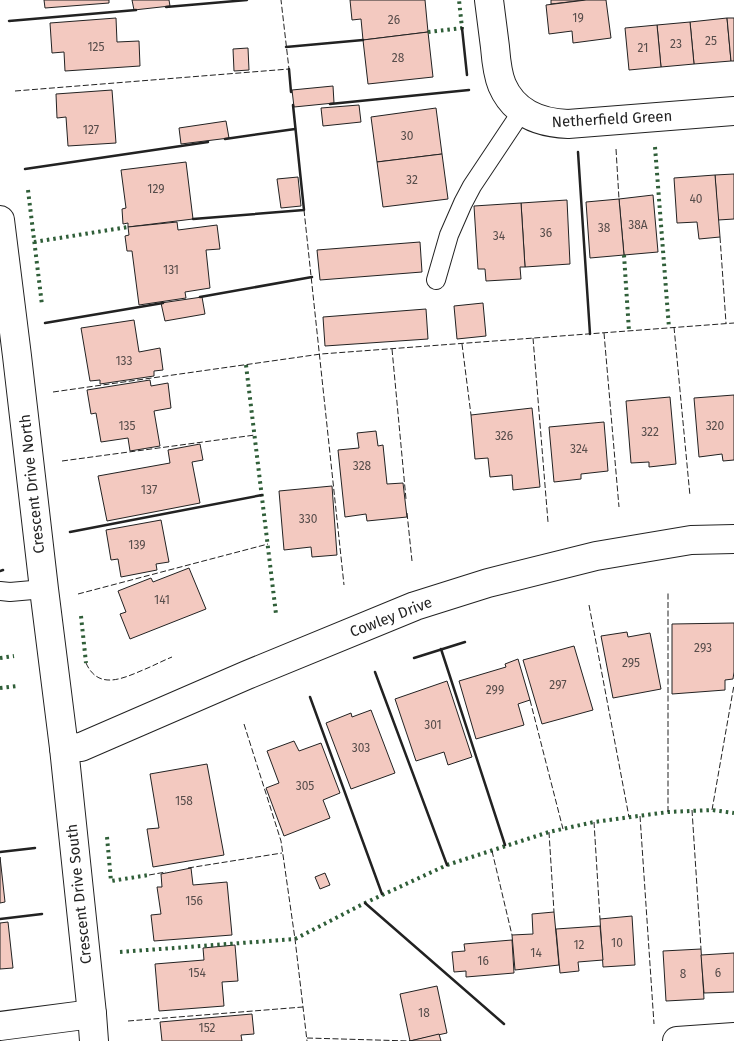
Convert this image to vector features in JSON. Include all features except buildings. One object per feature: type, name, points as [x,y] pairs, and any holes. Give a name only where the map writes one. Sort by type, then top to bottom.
[{"type":"street","name":"Netherfield Green","points":[[489,0],[501,84],[513,103],[531,117],[543,122],[562,124],[734,111]]},
{"type":"street","name":"Crescent Drive North","points":[[0,220],[64,748]]},
{"type":"street","name":"Cowley Drive","points":[[64,748],[81,747],[269,665],[415,606],[442,597],[488,583],[596,556],[691,540],[734,539]]},
{"type":"street","name":"Crescent Drive South","points":[[64,748],[94,1041]]},
{"type":"street","points":[[0,1026],[92,1014]]},
{"type":"street","points":[[676,1041],[734,1037]]},
{"type":"lane","points":[[436,280],[450,235],[463,203],[472,186],[522,110]]},
{"type":"lane","points":[[0,591],[44,589]]},
{"type":"hedge","points":[[428,32],[462,28],[459,0]]},
{"type":"hedge","points":[[655,147],[669,328]]},
{"type":"hedge","points":[[28,190],[42,305]]},
{"type":"hedge","points":[[34,242],[128,227]]},
{"type":"hedge","points":[[624,255],[629,331]]},
{"type":"hedge","points":[[246,365],[276,614]]},
{"type":"hedge","points":[[81,616],[86,663]]},
{"type":"hedge","points":[[0,658],[14,656]]},
{"type":"hedge","points":[[0,688],[17,686]]},
{"type":"hedge","points":[[120,952],[295,939],[365,903],[447,865],[549,832],[594,822],[668,812],[712,810],[734,813]]},
{"type":"hedge","points":[[107,837],[111,881],[149,875]]},
{"type":"fence","points":[[15,91],[289,69],[281,0]]},
{"type":"fence","points":[[616,149],[619,199]]},
{"type":"fence","points":[[304,210],[344,585]]},
{"type":"fence","points":[[720,237],[726,323]]},
{"type":"fence","points":[[53,392],[321,354],[734,323]]},
{"type":"fence","points":[[674,327],[690,496]]},
{"type":"fence","points":[[604,333],[619,507]]},
{"type":"fence","points":[[533,338],[548,522]]},
{"type":"fence","points":[[462,344],[471,415]]},
{"type":"fence","points":[[392,349],[406,499]]},
{"type":"fence","points":[[62,461],[255,435]]},
{"type":"fence","points":[[407,513],[412,561]]},
{"type":"fence","points":[[78,594],[268,544]]},
{"type":"fence","points":[[668,591],[668,812]]},
{"type":"fence","points":[[589,605],[629,817]]},
{"type":"fence","points":[[86,663],[97,677],[111,680],[127,676],[172,657]]},
{"type":"fence","points":[[712,810],[734,685]]},
{"type":"fence","points":[[530,700],[563,829]]},
{"type":"fence","points":[[244,724],[281,841],[307,1041]]},
{"type":"fence","points":[[692,810],[701,949]]},
{"type":"fence","points":[[640,816],[654,1024]]},
{"type":"fence","points":[[594,822],[600,919]]},
{"type":"fence","points":[[549,832],[554,912]]},
{"type":"fence","points":[[492,851],[512,935]]},
{"type":"fence","points":[[188,868],[282,853]]},
{"type":"fence","points":[[149,875],[166,872]]},
{"type":"fence","points":[[128,1021],[303,1007]]},
{"type":"fence","points":[[307,1038],[410,1041]]},
{"type":"wall","points":[[166,7],[247,0]]},
{"type":"wall","points":[[9,21],[136,10]]},
{"type":"wall","points":[[462,28],[467,75]]},
{"type":"wall","points":[[286,47],[363,40]]},
{"type":"wall","points":[[289,69],[291,92]]},
{"type":"wall","points":[[330,104],[469,90]]},
{"type":"wall","points":[[193,219],[304,210],[293,105]]},
{"type":"wall","points":[[225,139],[295,129]]},
{"type":"wall","points":[[25,169],[208,142]]},
{"type":"wall","points":[[578,152],[590,334]]},
{"type":"wall","points":[[200,297],[312,277]]},
{"type":"wall","points":[[45,323],[163,303]]},
{"type":"wall","points":[[70,532],[262,495]]},
{"type":"wall","points":[[414,658],[465,642]]},
{"type":"wall","points":[[441,649],[505,845]]},
{"type":"wall","points":[[375,672],[447,865]]},
{"type":"wall","points":[[310,697],[382,894]]},
{"type":"wall","points":[[0,852],[35,848]]},
{"type":"wall","points":[[365,903],[504,1024]]},
{"type":"wall","points":[[0,919],[42,914]]}]
